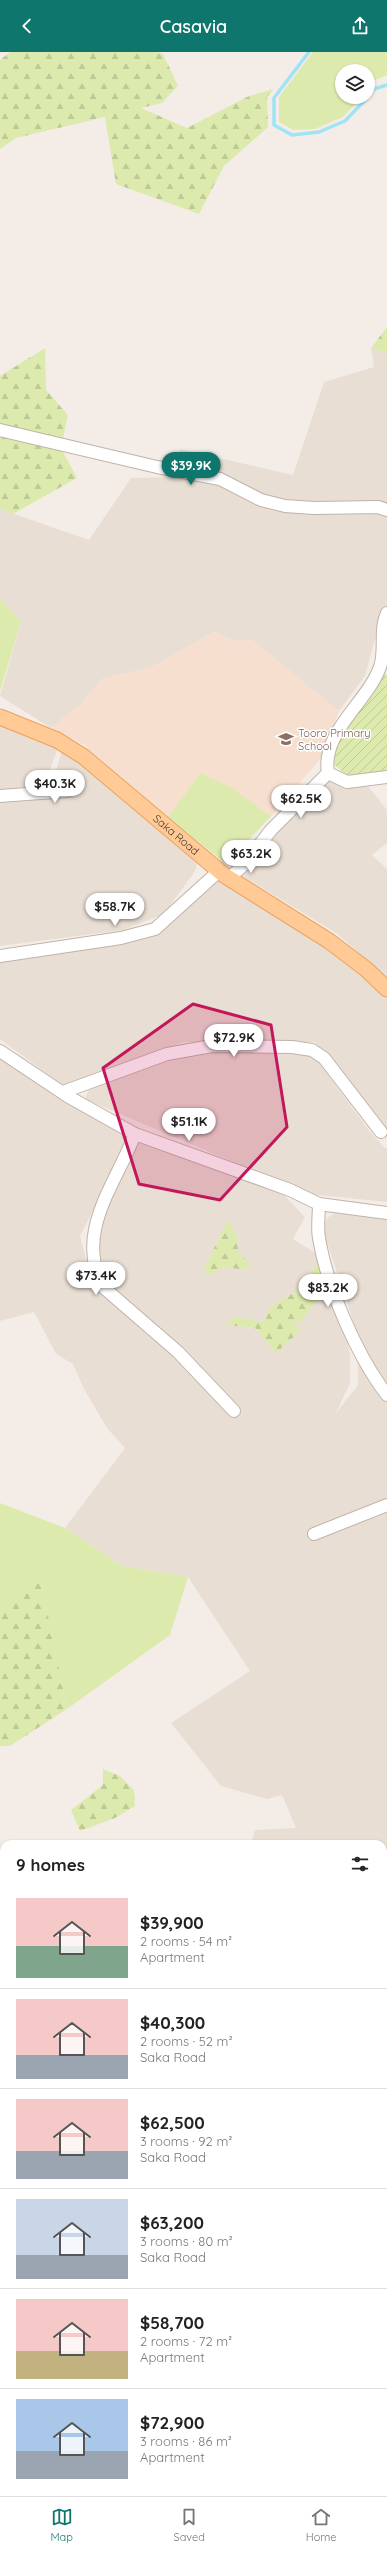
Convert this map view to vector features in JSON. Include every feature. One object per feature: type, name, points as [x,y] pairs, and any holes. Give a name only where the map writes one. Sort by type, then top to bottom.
[{"type":"main road","name":"Saka Road","points":[[0,718],[57,740],[84,757],[224,875],[329,941],[366,969],[387,989]]},
{"type":"street","points":[[0,430],[157,467],[220,479],[261,500],[285,506],[314,508],[378,507],[387,510]]},
{"type":"street","points":[[0,956],[121,938],[155,929],[224,875],[245,864],[271,830],[328,773],[328,755],[335,736],[380,668],[383,650],[382,629],[387,613]]},
{"type":"street","points":[[328,773],[347,782],[387,777]]},
{"type":"street","points":[[0,796],[67,791]]},
{"type":"street","points":[[63,1092],[167,1054],[187,1050],[212,1046],[292,1047],[312,1050],[324,1058],[381,1132]]},
{"type":"street","points":[[0,1051],[63,1092],[135,1134],[290,1190],[319,1204],[387,1213]]},
{"type":"street","points":[[135,1134],[99,1212],[93,1237],[92,1258],[95,1272],[103,1287],[178,1352],[234,1411]]},
{"type":"street","points":[[319,1204],[318,1238],[346,1323],[369,1371],[387,1395]]},
{"type":"street","points":[[314,1534],[387,1505]]},
{"type":"highlighted area","points":[[193,1004],[271,1025],[287,1127],[220,1200],[139,1184],[103,1068]]},
{"type":"shaded area","points":[[371,348],[387,353],[387,606],[378,628],[365,676],[339,711],[252,640],[236,641],[214,632],[152,667],[102,679],[81,704],[51,728],[0,696],[21,622],[0,598],[0,509],[89,540],[131,478],[172,477],[180,449],[293,475],[324,382],[374,367]]},
{"type":"shaded area","points":[[214,632],[236,641],[252,640],[339,711],[323,756],[271,816],[231,787],[200,773],[168,817],[84,745],[51,728],[81,704],[102,679],[152,667]]},
{"type":"shaded area","points":[[0,720],[58,748],[44,785],[0,790]]},
{"type":"shaded area","points":[[62,750],[118,791],[197,864],[195,871],[164,914],[123,930],[0,946],[0,795],[52,786]]},
{"type":"shaded area","points":[[328,774],[367,785],[387,810],[387,843],[372,855],[387,869],[387,977],[336,933],[236,872],[295,804]]},
{"type":"shaded area","points":[[211,877],[320,939],[387,991],[387,1136],[357,1091],[315,1042],[183,1042],[66,1088],[0,1039],[0,956],[168,922]]},
{"type":"shaded area","points":[[184,1049],[311,1052],[371,1133],[385,1148],[387,1147],[387,1202],[308,1194],[85,1099],[90,1086]]},
{"type":"shaded area","points":[[0,1053],[126,1134],[120,1157],[80,1236],[94,1289],[170,1337],[108,1285],[96,1264],[100,1214],[135,1150],[137,1137],[284,1195],[305,1217],[293,1239],[322,1257],[300,1289],[270,1307],[263,1322],[235,1317],[226,1325],[255,1328],[276,1353],[293,1319],[302,1322],[310,1308],[331,1290],[345,1328],[350,1356],[350,1383],[336,1413],[358,1385],[357,1333],[323,1230],[327,1218],[338,1211],[387,1216],[387,1840],[252,1840],[255,1830],[296,1828],[282,1795],[267,1799],[221,1786],[171,1723],[250,1671],[188,1577],[122,1566],[65,1528],[125,1448],[107,1428],[84,1389],[73,1364],[56,1354],[34,1312],[0,1321]],"holes":[[[237,1236],[238,1252],[245,1270],[226,1267]]]},
{"type":"green space","points":[[10,52],[158,52],[163,54],[178,86],[162,103],[141,108],[187,128],[249,96],[274,89],[267,97],[268,127],[224,166],[199,214],[116,184],[105,117],[16,138],[0,149],[0,60]]},
{"type":"green space","points":[[313,52],[387,52],[387,75],[375,80],[375,64],[335,64],[335,104],[355,104],[343,117],[315,129],[293,130],[279,122],[279,97]]},
{"type":"green space","points":[[387,327],[387,353],[371,348]]},
{"type":"green space","points":[[45,348],[46,390],[68,415],[61,448],[77,478],[13,514],[0,509],[0,376]]},
{"type":"green space","points":[[0,598],[21,622],[0,691]]},
{"type":"green space","points":[[379,669],[387,676],[387,773],[352,780],[329,760],[346,714]]},
{"type":"green space","points":[[200,773],[231,787],[271,816],[226,864],[168,817]]},
{"type":"green space","points":[[228,1220],[237,1236],[238,1252],[251,1264],[245,1270],[226,1267],[208,1275],[204,1269]]},
{"type":"green space","points":[[322,1257],[331,1290],[310,1308],[302,1322],[293,1320],[300,1331],[276,1353],[255,1328],[226,1325],[235,1317],[263,1322],[270,1307],[300,1289]]},
{"type":"green space","points":[[0,1503],[65,1528],[122,1566],[188,1577],[170,1635],[67,1709],[41,1582],[0,1608]]},
{"type":"green space","points":[[41,1581],[67,1709],[10,1746],[0,1746],[0,1608]]},
{"type":"green space","points":[[103,1769],[120,1776],[134,1790],[135,1806],[115,1818],[80,1831],[71,1810],[103,1785]]},
{"type":"waterway","points":[[309,52],[274,98],[274,125],[292,135],[319,132],[345,121],[361,104]]},
{"type":"waterway","points":[[375,89],[387,85]]},
{"type":"place","name":"Tooro Primary School","points":[[286,739]]}]
